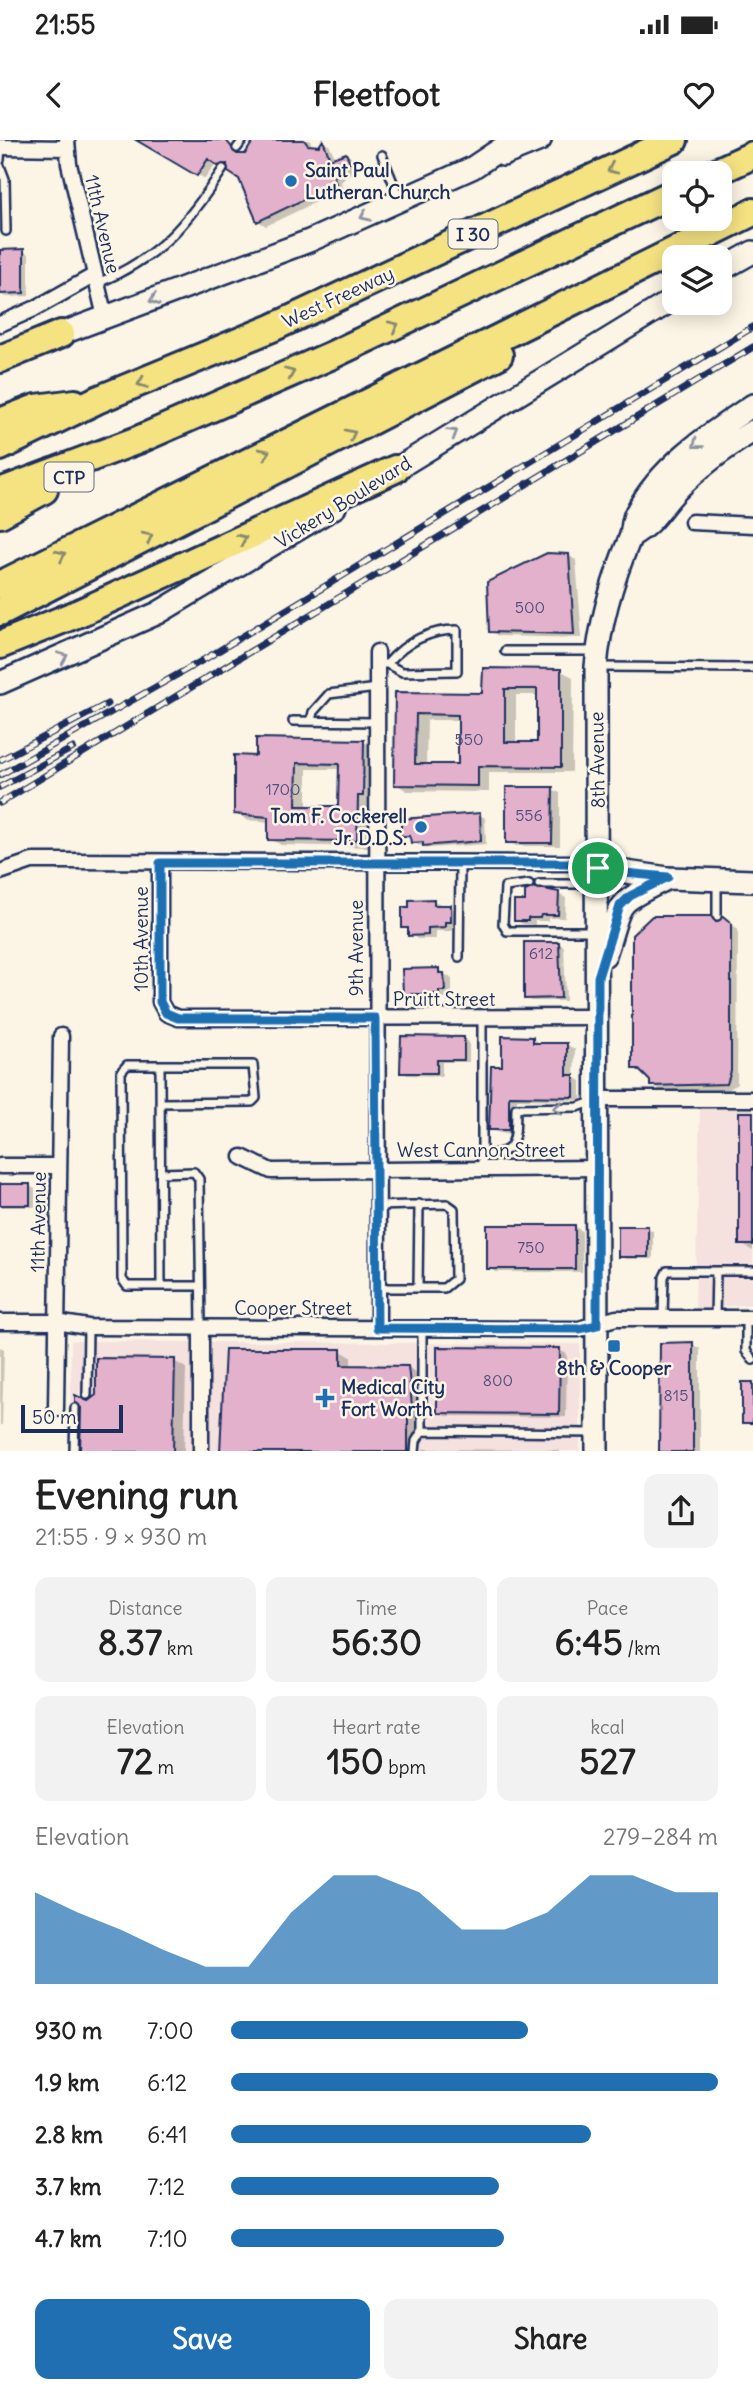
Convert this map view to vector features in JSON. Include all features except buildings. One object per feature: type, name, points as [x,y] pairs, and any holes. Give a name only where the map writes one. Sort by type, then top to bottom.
[{"type":"highway","name":"West Freeway","points":[[0,447],[97,400],[272,328],[674,140]]},
{"type":"highway","points":[[732,165],[753,155]]},
{"type":"highway","name":"I 30","points":[[0,492],[138,440],[332,355],[662,198]]},
{"type":"highway","points":[[698,245],[753,213]]},
{"type":"highway","points":[[0,584],[753,213]]},
{"type":"highway","points":[[0,612],[438,390],[662,265]]},
{"type":"highway","points":[[0,359],[61,334]]},
{"type":"highway","points":[[0,422],[36,408],[97,400]]},
{"type":"highway","name":"CTP","points":[[0,514],[138,440]]},
{"type":"highway","points":[[0,645],[79,613],[395,469]]},
{"type":"main road","points":[[472,168],[514,140]]},
{"type":"main road","points":[[0,353],[208,281],[540,140]]},
{"type":"main road","points":[[732,264],[753,252]]},
{"type":"main road","name":"Vickery Boulevard","points":[[0,683],[158,613],[251,560],[662,306]]},
{"type":"main road","name":"8th Avenue","points":[[597,1442],[597,659],[611,582],[631,536],[635,514],[676,462],[753,405]]},
{"type":"main road","name":"8th Avenue","points":[[631,536],[650,525],[674,494],[705,464],[753,431]]},
{"type":"main road","points":[[598,876],[753,881]]},
{"type":"main road","points":[[598,977],[620,906],[630,896],[668,877]]},
{"type":"street","points":[[0,147],[67,144]]},
{"type":"street","name":"11th Avenue","points":[[67,144],[105,317]]},
{"type":"street","points":[[0,324],[96,279]]},
{"type":"street","points":[[692,522],[753,525]]},
{"type":"street","name":"9th Avenue","points":[[377,1328],[376,722],[380,660]]},
{"type":"street","points":[[0,873],[32,861],[578,863],[598,876]]},
{"type":"street","name":"10th Avenue","points":[[160,863],[160,1002],[166,1013]]},
{"type":"street","name":"Pruitt Street","points":[[166,1013],[178,1018],[598,1017]]},
{"type":"street","name":"11th Avenue","points":[[56,1409],[61,1036]]},
{"type":"street","points":[[598,1099],[753,1099]]},
{"type":"street","name":"West Cannon Street","points":[[242,1157],[271,1171],[376,1169],[482,1161],[598,1168]]},
{"type":"street","points":[[0,1166],[58,1166]]},
{"type":"street","name":"Cooper Street","points":[[0,1322],[56,1322],[88,1327],[579,1329],[616,1318],[749,1318]]},
{"type":"street","points":[[201,1327],[201,1451]]},
{"type":"lane","points":[[237,148],[243,140]]},
{"type":"lane","points":[[0,147],[0,163],[5,179],[6,232]]},
{"type":"lane","points":[[382,155],[401,201]]},
{"type":"lane","points":[[96,279],[136,265],[176,234],[223,169]]},
{"type":"lane","points":[[443,630],[457,630],[457,671],[402,672],[380,660],[403,645],[443,630]]},
{"type":"lane","points":[[505,651],[753,668]]},
{"type":"lane","points":[[311,721],[313,712],[329,694],[377,688]]},
{"type":"lane","points":[[293,721],[376,722]]},
{"type":"lane","points":[[459,957],[460,864]]},
{"type":"lane","points":[[539,884],[598,876]]},
{"type":"lane","points":[[717,880],[717,916]]},
{"type":"lane","points":[[529,884],[505,887],[503,924],[507,931],[598,931]]},
{"type":"lane","points":[[482,1018],[482,1161],[507,1151],[515,1140],[516,1108],[578,1107],[598,1099]]},
{"type":"lane","points":[[161,1103],[252,1102],[256,1098],[255,1070],[253,1065],[127,1065],[121,1072],[122,1279],[127,1286],[200,1286]]},
{"type":"lane","points":[[160,1065],[162,1286]]},
{"type":"lane","points":[[160,1173],[194,1172],[199,1179],[201,1327]]},
{"type":"lane","points":[[418,1288],[419,1204]]},
{"type":"lane","points":[[377,1206],[447,1204],[454,1209],[455,1279],[444,1288],[377,1288]]},
{"type":"lane","points":[[663,1318],[664,1277],[667,1271],[753,1272]]},
{"type":"lane","points":[[715,1318],[716,1271]]},
{"type":"lane","points":[[749,1318],[746,1351],[753,1360]]},
{"type":"lane","points":[[85,1395],[88,1384],[88,1327]]},
{"type":"lane","points":[[415,1451],[415,1441],[422,1432],[422,1328]]},
{"type":"lane","points":[[74,1451],[75,1408]]},
{"type":"lane","points":[[422,1432],[597,1442]]},
{"type":"shaded area","points":[[700,1106],[753,1106],[753,1304],[695,1309]]},
{"type":"shaded area","name":"Medical City Fort Worth","points":[[71,1341],[580,1344],[580,1451],[70,1451]]},
{"type":"railway","points":[[0,775],[205,659],[753,327]]},
{"type":"railway","points":[[0,803],[753,347]]},
{"type":"railway","points":[[0,760],[107,704]]},
{"type":"railway","points":[[0,787],[73,748]]},
{"type":"place","name":"Saint Paul Lutheran Church","points":[[291,181]]},
{"type":"place","name":"Tom F. Cockerell Jr. D.D.S.","points":[[421,827]]},
{"type":"place","name":"8th & Cooper","points":[[614,1346]]},
{"type":"place","name":"Medical City Fort Worth","points":[[325,1398]]},
{"type":"route","points":[[160,863],[578,863],[598,868],[668,877],[630,896],[620,906],[598,977],[597,1325],[579,1329],[377,1328],[375,1018],[178,1018],[166,1013],[160,1002],[160,863]]}]
